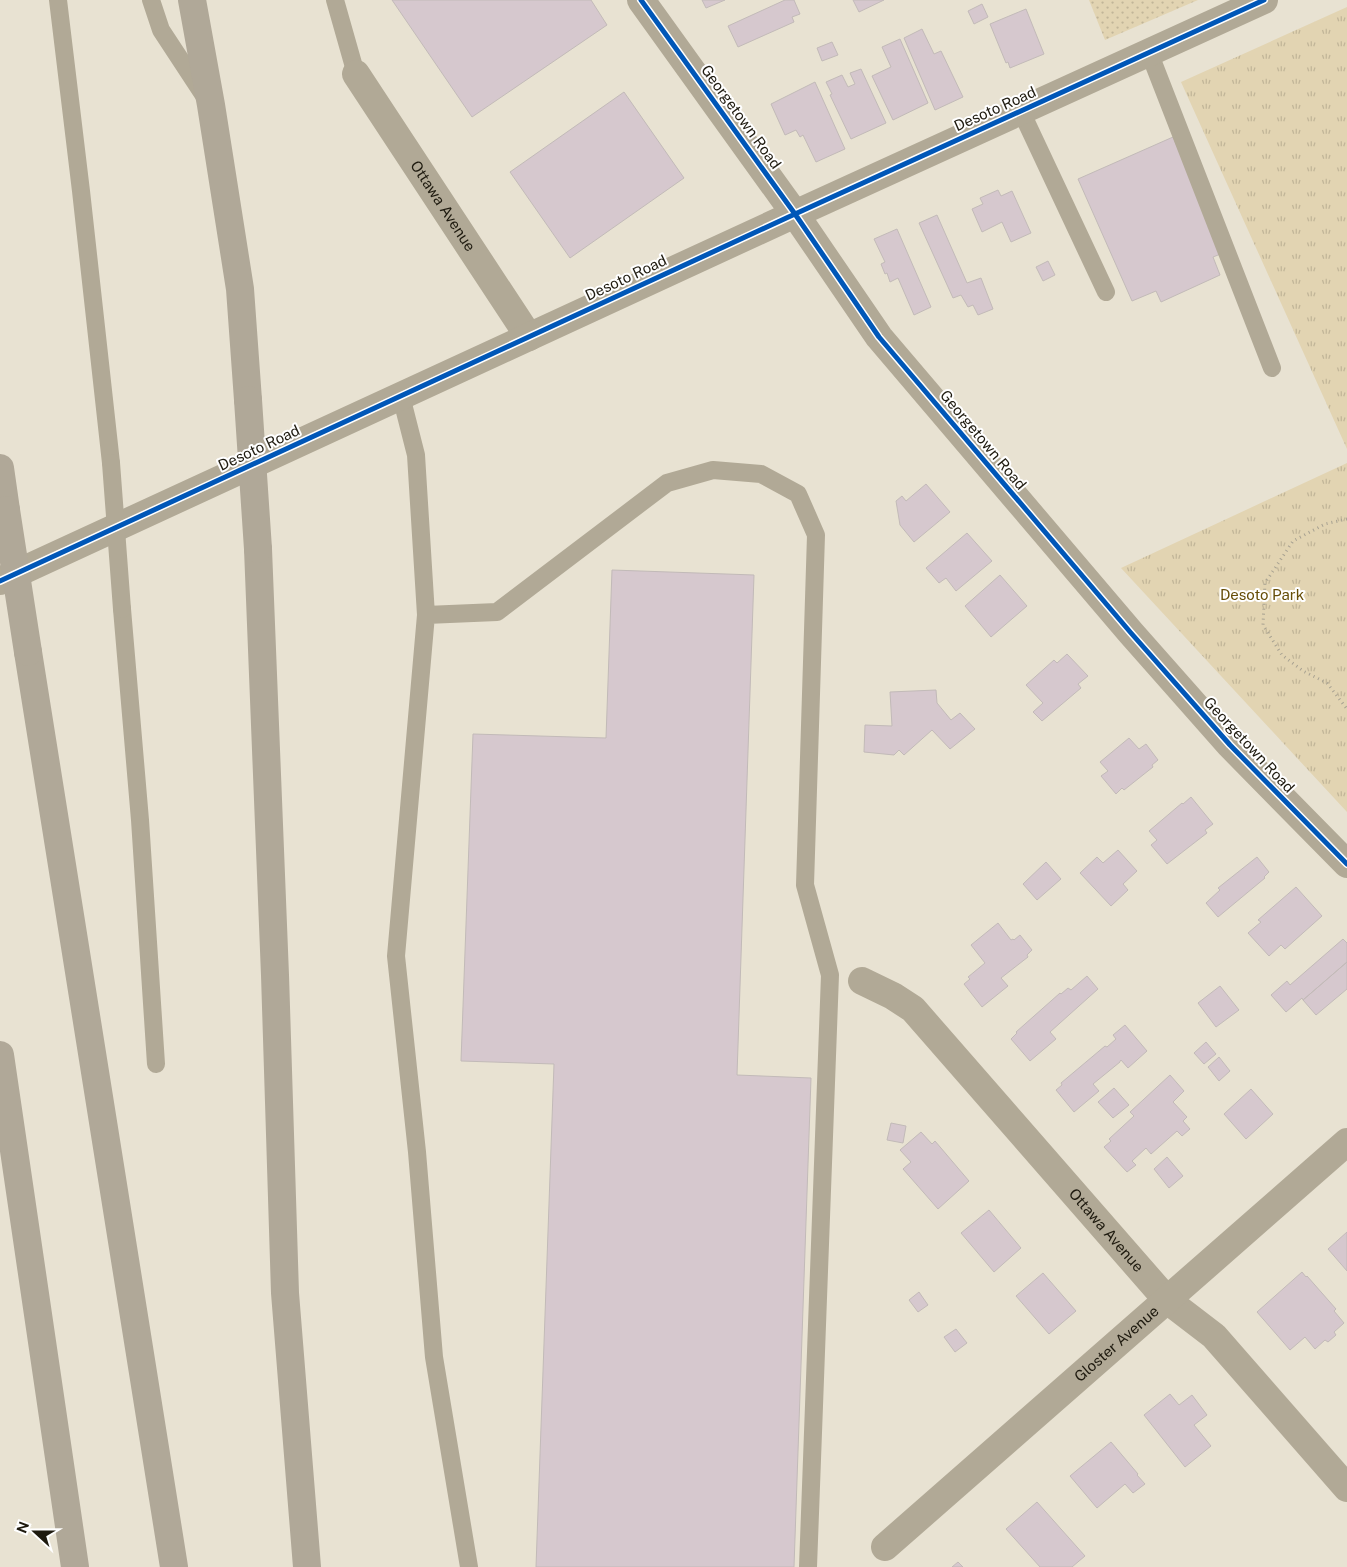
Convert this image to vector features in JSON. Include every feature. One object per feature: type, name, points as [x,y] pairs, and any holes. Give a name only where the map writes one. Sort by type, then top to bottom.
[{"type":"highway","points":[[192,0],[211,105],[240,289],[258,549],[275,975],[285,1293],[307,1567]]},
{"type":"highway","points":[[0,468],[174,1567]]},
{"type":"highway","points":[[0,1055],[76,1567]]},
{"type":"street","name":"Georgetown Road","points":[[641,0],[796,214],[878,337],[1130,634],[1230,745],[1347,864]]},
{"type":"street","name":"Desoto Road","points":[[0,581],[1264,0]]},
{"type":"street","name":"Ottawa Avenue","points":[[356,74],[529,337]]},
{"type":"street","name":"Ottawa Avenue","points":[[862,980],[913,1009],[1167,1300],[1214,1336],[1347,1488]]},
{"type":"street","name":"Gloster Avenue","points":[[885,1547],[1347,1142]]},
{"type":"lane","points":[[58,0],[82,191],[111,463],[140,820],[156,1064]]},
{"type":"lane","points":[[151,0],[161,30],[211,105]]},
{"type":"lane","points":[[335,0],[356,74]]},
{"type":"lane","points":[[1150,52],[1272,368]]},
{"type":"lane","points":[[1021,111],[1106,292]]},
{"type":"lane","points":[[401,396],[416,455],[426,615],[396,956],[417,1152],[434,1358],[469,1567]]},
{"type":"lane","points":[[426,615],[497,612],[667,483],[713,470],[761,474],[798,494],[816,535],[805,885],[830,975],[808,1567]]},
{"type":"lane","points":[[830,975],[862,980]]},
{"type":"path","points":[[1347,519],[1325,524],[1293,541],[1265,583],[1263,625],[1282,655],[1303,671],[1327,684],[1347,709]]},
{"type":"green space","points":[[1089,0],[1198,0],[1105,40]]},
{"type":"green space","points":[[1347,7],[1347,449],[1181,82]]},
{"type":"green space","name":"Desoto Park","points":[[1347,463],[1347,812],[1121,568]]},
{"type":"building","points":[[392,0],[591,0],[607,25],[472,117]]},
{"type":"building","points":[[702,0],[725,0],[706,8]]},
{"type":"building","points":[[785,0],[794,0],[800,14],[792,17],[794,22],[738,47],[728,26]]},
{"type":"building","points":[[853,0],[884,0],[859,12]]},
{"type":"building","points":[[982,4],[988,17],[974,24],[968,11]]},
{"type":"building","points":[[1026,9],[1044,54],[1010,68],[1008,62],[1006,63],[990,24]]},
{"type":"building","points":[[922,29],[934,54],[941,51],[963,97],[935,110],[904,38]]},
{"type":"building","points":[[900,39],[928,103],[893,120],[872,76],[891,67],[882,47]]},
{"type":"building","points":[[832,42],[838,55],[822,61],[817,48]]},
{"type":"building","points":[[861,69],[886,123],[851,139],[830,95],[832,94],[826,82],[842,75],[848,87],[855,84],[850,73]]},
{"type":"building","points":[[815,82],[845,149],[816,162],[803,135],[800,137],[796,130],[785,135],[771,104]]},
{"type":"building","points":[[624,92],[684,178],[570,258],[510,172]]},
{"type":"building","points":[[1173,137],[1223,253],[1213,257],[1220,275],[1161,302],[1156,291],[1132,301],[1078,179]]},
{"type":"building","points":[[998,190],[1001,196],[1012,191],[1031,233],[1011,242],[1002,222],[982,232],[972,209],[983,204],[980,198]]},
{"type":"building","points":[[937,215],[967,283],[981,278],[993,309],[978,315],[973,305],[968,307],[961,295],[953,298],[919,223]]},
{"type":"building","points":[[897,229],[931,307],[914,315],[898,278],[890,282],[887,273],[885,274],[881,264],[885,262],[874,239]]},
{"type":"building","points":[[1048,261],[1055,275],[1043,281],[1036,267]]},
{"type":"building","points":[[926,484],[950,512],[914,542],[900,525],[896,501],[902,496],[906,501]]},
{"type":"building","points":[[967,533],[992,561],[956,591],[946,578],[939,583],[926,568]]},
{"type":"building","points":[[612,570],[754,575],[737,1075],[811,1078],[794,1567],[536,1567],[554,1064],[461,1061],[473,734],[606,738]]},
{"type":"building","points":[[1000,575],[1027,606],[991,637],[965,606]]},
{"type":"building","points":[[1067,654],[1088,676],[1078,684],[1081,688],[1042,721],[1033,712],[1043,703],[1026,685],[1054,660],[1057,663]]},
{"type":"building","points":[[936,690],[937,703],[951,720],[960,713],[975,729],[950,749],[932,730],[904,755],[899,750],[894,755],[864,752],[865,725],[892,726],[890,692]]},
{"type":"building","points":[[1129,738],[1139,749],[1146,744],[1158,760],[1152,765],[1153,767],[1116,794],[1101,776],[1108,771],[1100,762]]},
{"type":"building","points":[[1191,797],[1213,824],[1205,830],[1207,833],[1167,864],[1151,845],[1157,840],[1149,831]]},
{"type":"building","points":[[1118,850],[1137,871],[1123,884],[1128,890],[1111,906],[1080,873],[1097,857],[1103,863]]},
{"type":"building","points":[[1257,857],[1269,872],[1265,878],[1218,917],[1206,903],[1220,890],[1218,888]]},
{"type":"building","points":[[1046,862],[1061,879],[1037,900],[1023,884]]},
{"type":"building","points":[[1296,887],[1322,916],[1285,949],[1281,945],[1269,956],[1248,933],[1261,922],[1258,920]]},
{"type":"building","points":[[998,923],[1011,940],[1020,935],[1032,950],[1027,955],[1028,957],[1001,978],[1008,986],[982,1007],[964,984],[970,979],[968,977],[985,963],[971,945]]},
{"type":"building","points":[[1343,939],[1347,943],[1347,962],[1286,1012],[1271,995],[1287,981],[1290,985]]},
{"type":"building","points":[[1347,962],[1347,989],[1316,1015],[1303,1000]]},
{"type":"building","points":[[1087,976],[1098,989],[1050,1032],[1056,1039],[1030,1061],[1011,1039],[1016,1032],[1060,993],[1068,988],[1071,990]]},
{"type":"building","points":[[1220,986],[1239,1010],[1216,1027],[1198,1003]]},
{"type":"building","points":[[1125,1025],[1147,1051],[1128,1068],[1121,1060],[1093,1084],[1099,1091],[1074,1112],[1056,1090],[1062,1085],[1061,1083],[1116,1039],[1113,1035]]},
{"type":"building","points":[[1206,1042],[1216,1054],[1204,1064],[1194,1053]]},
{"type":"building","points":[[1219,1057],[1230,1071],[1219,1081],[1208,1067]]},
{"type":"building","points":[[1170,1075],[1184,1091],[1173,1102],[1187,1117],[1183,1121],[1190,1129],[1182,1136],[1177,1131],[1151,1154],[1146,1148],[1132,1161],[1136,1165],[1127,1172],[1104,1147],[1111,1141],[1109,1139],[1134,1116],[1130,1112]]},
{"type":"building","points":[[1114,1088],[1129,1105],[1113,1118],[1098,1102]]},
{"type":"building","points":[[1251,1089],[1273,1114],[1246,1139],[1224,1114]]},
{"type":"building","points":[[891,1123],[906,1126],[903,1143],[887,1140]]},
{"type":"building","points":[[921,1132],[932,1144],[935,1141],[969,1181],[938,1209],[903,1169],[911,1162],[900,1150]]},
{"type":"building","points":[[1167,1157],[1183,1176],[1169,1188],[1154,1169]]},
{"type":"building","points":[[989,1210],[1021,1248],[994,1272],[961,1233]]},
{"type":"building","points":[[1347,1232],[1347,1271],[1328,1249]]},
{"type":"building","points":[[1302,1272],[1336,1309],[1334,1311],[1344,1323],[1334,1332],[1336,1335],[1328,1342],[1325,1340],[1315,1349],[1305,1337],[1290,1350],[1257,1312]]},
{"type":"building","points":[[1043,1273],[1076,1311],[1049,1334],[1016,1296]]},
{"type":"building","points":[[919,1292],[928,1305],[918,1312],[909,1300]]},
{"type":"building","points":[[956,1329],[967,1343],[955,1352],[944,1337]]},
{"type":"building","points":[[1170,1394],[1179,1405],[1192,1395],[1207,1415],[1194,1425],[1211,1446],[1185,1467],[1144,1415]]},
{"type":"building","points":[[1111,1442],[1145,1484],[1133,1493],[1125,1484],[1097,1508],[1070,1476]]},
{"type":"building","points":[[1037,1502],[1085,1556],[1072,1567],[1040,1567],[1006,1529]]},
{"type":"building","points":[[958,1562],[963,1567],[952,1567]]},
{"type":"cycle path","points":[[641,0],[795,214],[879,337],[1131,633],[1230,745],[1347,864]]},
{"type":"cycle path","points":[[0,581],[1264,0]]}]
